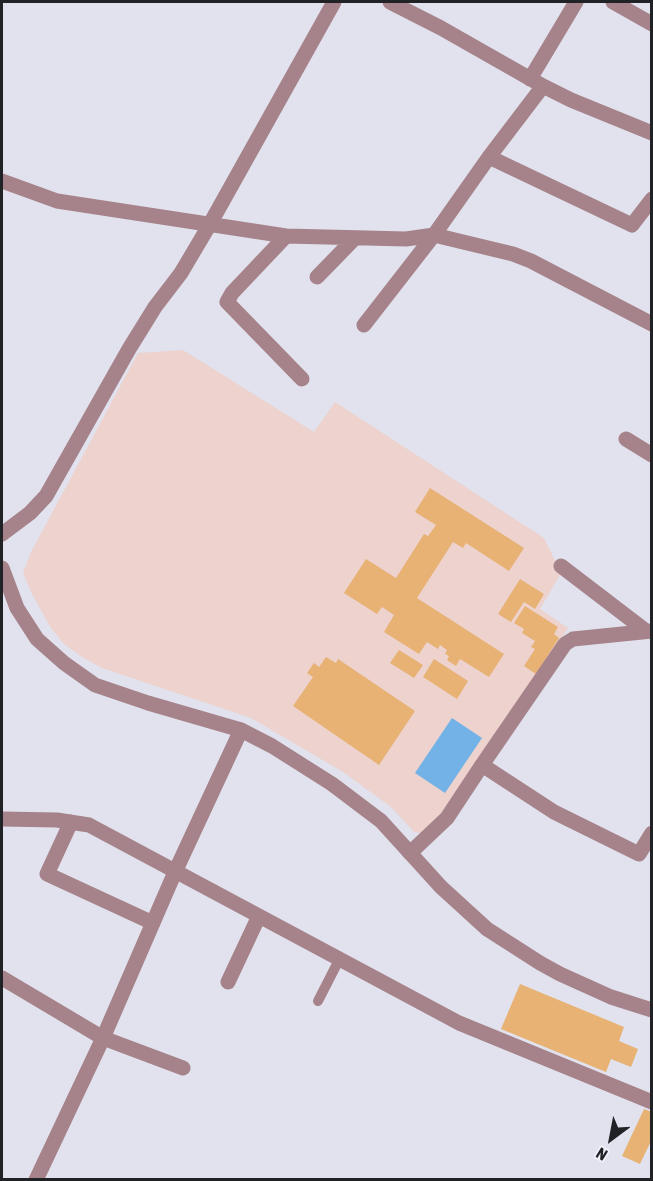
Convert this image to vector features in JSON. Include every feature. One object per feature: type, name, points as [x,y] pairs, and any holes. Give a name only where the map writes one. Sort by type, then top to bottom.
[{"type":"street","points":[[2,534],[30,513],[46,496],[129,349],[155,307],[181,273],[210,224],[334,2]]},
{"type":"street","points":[[390,2],[536,83],[651,133]]},
{"type":"street","points":[[364,325],[434,235],[489,157],[536,83],[576,2]]},
{"type":"street","points":[[613,2],[651,24]]},
{"type":"street","points":[[489,157],[632,225],[651,199]]},
{"type":"street","points":[[2,181],[57,201],[286,236],[406,239],[434,235],[513,254],[531,261],[651,324]]},
{"type":"street","points":[[286,236],[232,292],[227,302],[302,379]]},
{"type":"street","points":[[317,277],[355,238]]},
{"type":"street","points":[[626,439],[651,455]]},
{"type":"street","points":[[561,566],[649,631]]},
{"type":"street","points":[[2,568],[18,608],[37,639],[64,663],[95,685],[241,730],[272,746],[381,821],[465,910],[486,929],[560,974],[651,1010]]},
{"type":"street","points":[[410,853],[447,818],[565,644],[573,639],[649,631]]},
{"type":"street","points":[[36,1179],[103,1038],[175,872],[241,730]]},
{"type":"street","points":[[482,765],[554,812],[639,854],[651,833]]},
{"type":"street","points":[[2,819],[89,825],[459,1023],[651,1102]]},
{"type":"street","points":[[71,822],[47,874],[153,923]]},
{"type":"street","points":[[228,982],[260,916]]},
{"type":"street","points":[[2,978],[103,1038],[183,1068]]},
{"type":"lane","points":[[318,1001],[339,960]]},
{"type":"shaded area","points":[[183,350],[314,432],[335,402],[544,538],[561,573],[540,609],[568,628],[442,815],[421,833],[414,832],[391,807],[343,772],[251,718],[102,668],[82,657],[64,644],[51,628],[32,594],[23,573],[31,552],[138,353]]},
{"type":"water","points":[[452,718],[482,738],[445,793],[415,773]]},
{"type":"building","points":[[430,488],[524,548],[509,571],[466,543],[463,548],[453,542],[417,598],[504,654],[489,677],[460,659],[456,666],[447,660],[449,656],[445,654],[447,650],[440,645],[438,649],[427,642],[419,654],[384,632],[394,615],[382,607],[377,614],[344,593],[366,559],[396,578],[424,534],[428,536],[436,525],[415,512]]},
{"type":"building","points":[[520,579],[544,594],[535,609],[524,602],[511,622],[498,614]]},
{"type":"building","points":[[525,606],[558,627],[554,634],[559,638],[536,674],[524,666],[535,649],[531,647],[535,641],[522,633],[524,629],[514,623]]},
{"type":"building","points":[[399,650],[423,665],[414,678],[390,663]]},
{"type":"building","points":[[326,657],[336,663],[338,659],[415,711],[379,765],[293,706],[313,677],[307,673],[314,663],[319,667]]},
{"type":"building","points":[[434,659],[468,681],[457,699],[423,677]]},
{"type":"building","points":[[520,984],[624,1027],[619,1041],[638,1049],[631,1067],[611,1059],[606,1072],[501,1029]]},
{"type":"building","points":[[644,1109],[652,1112],[652,1139],[640,1164],[622,1156]]}]
